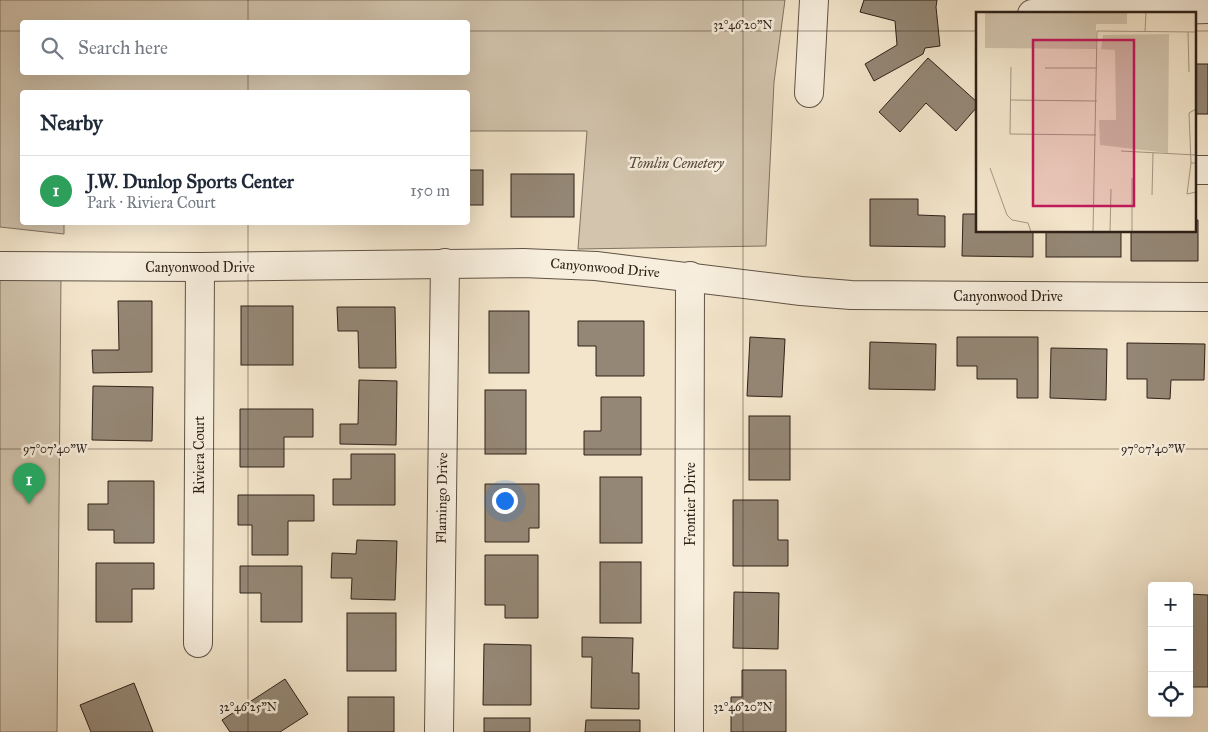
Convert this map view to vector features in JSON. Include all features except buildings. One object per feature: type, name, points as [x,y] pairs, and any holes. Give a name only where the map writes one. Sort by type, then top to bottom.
[{"type":"street","points":[[809,93],[814,0]]},
{"type":"street","points":[[1102,12],[1208,9]]},
{"type":"street","name":"Canyonwood Drive","points":[[0,266],[200,267],[522,262],[596,266],[801,291],[851,295],[1208,297]]},
{"type":"street","name":"Flamingo Drive","points":[[440,732],[445,263]]},
{"type":"street","name":"Riviera Court","points":[[198,643],[200,267]]},
{"type":"street","name":"Frontier Drive","points":[[689,732],[690,276]]},
{"type":"green space","name":"Tomlin Cemetery","points":[[0,0],[785,0],[774,82],[766,246],[578,249],[587,131],[470,131],[470,90],[20,90],[20,225],[64,225],[64,234],[0,227]]},
{"type":"green space","points":[[0,275],[61,276],[57,732],[0,732]]},
{"type":"place","name":"J.W. Dunlop Sports Center","points":[[29,504]]}]
